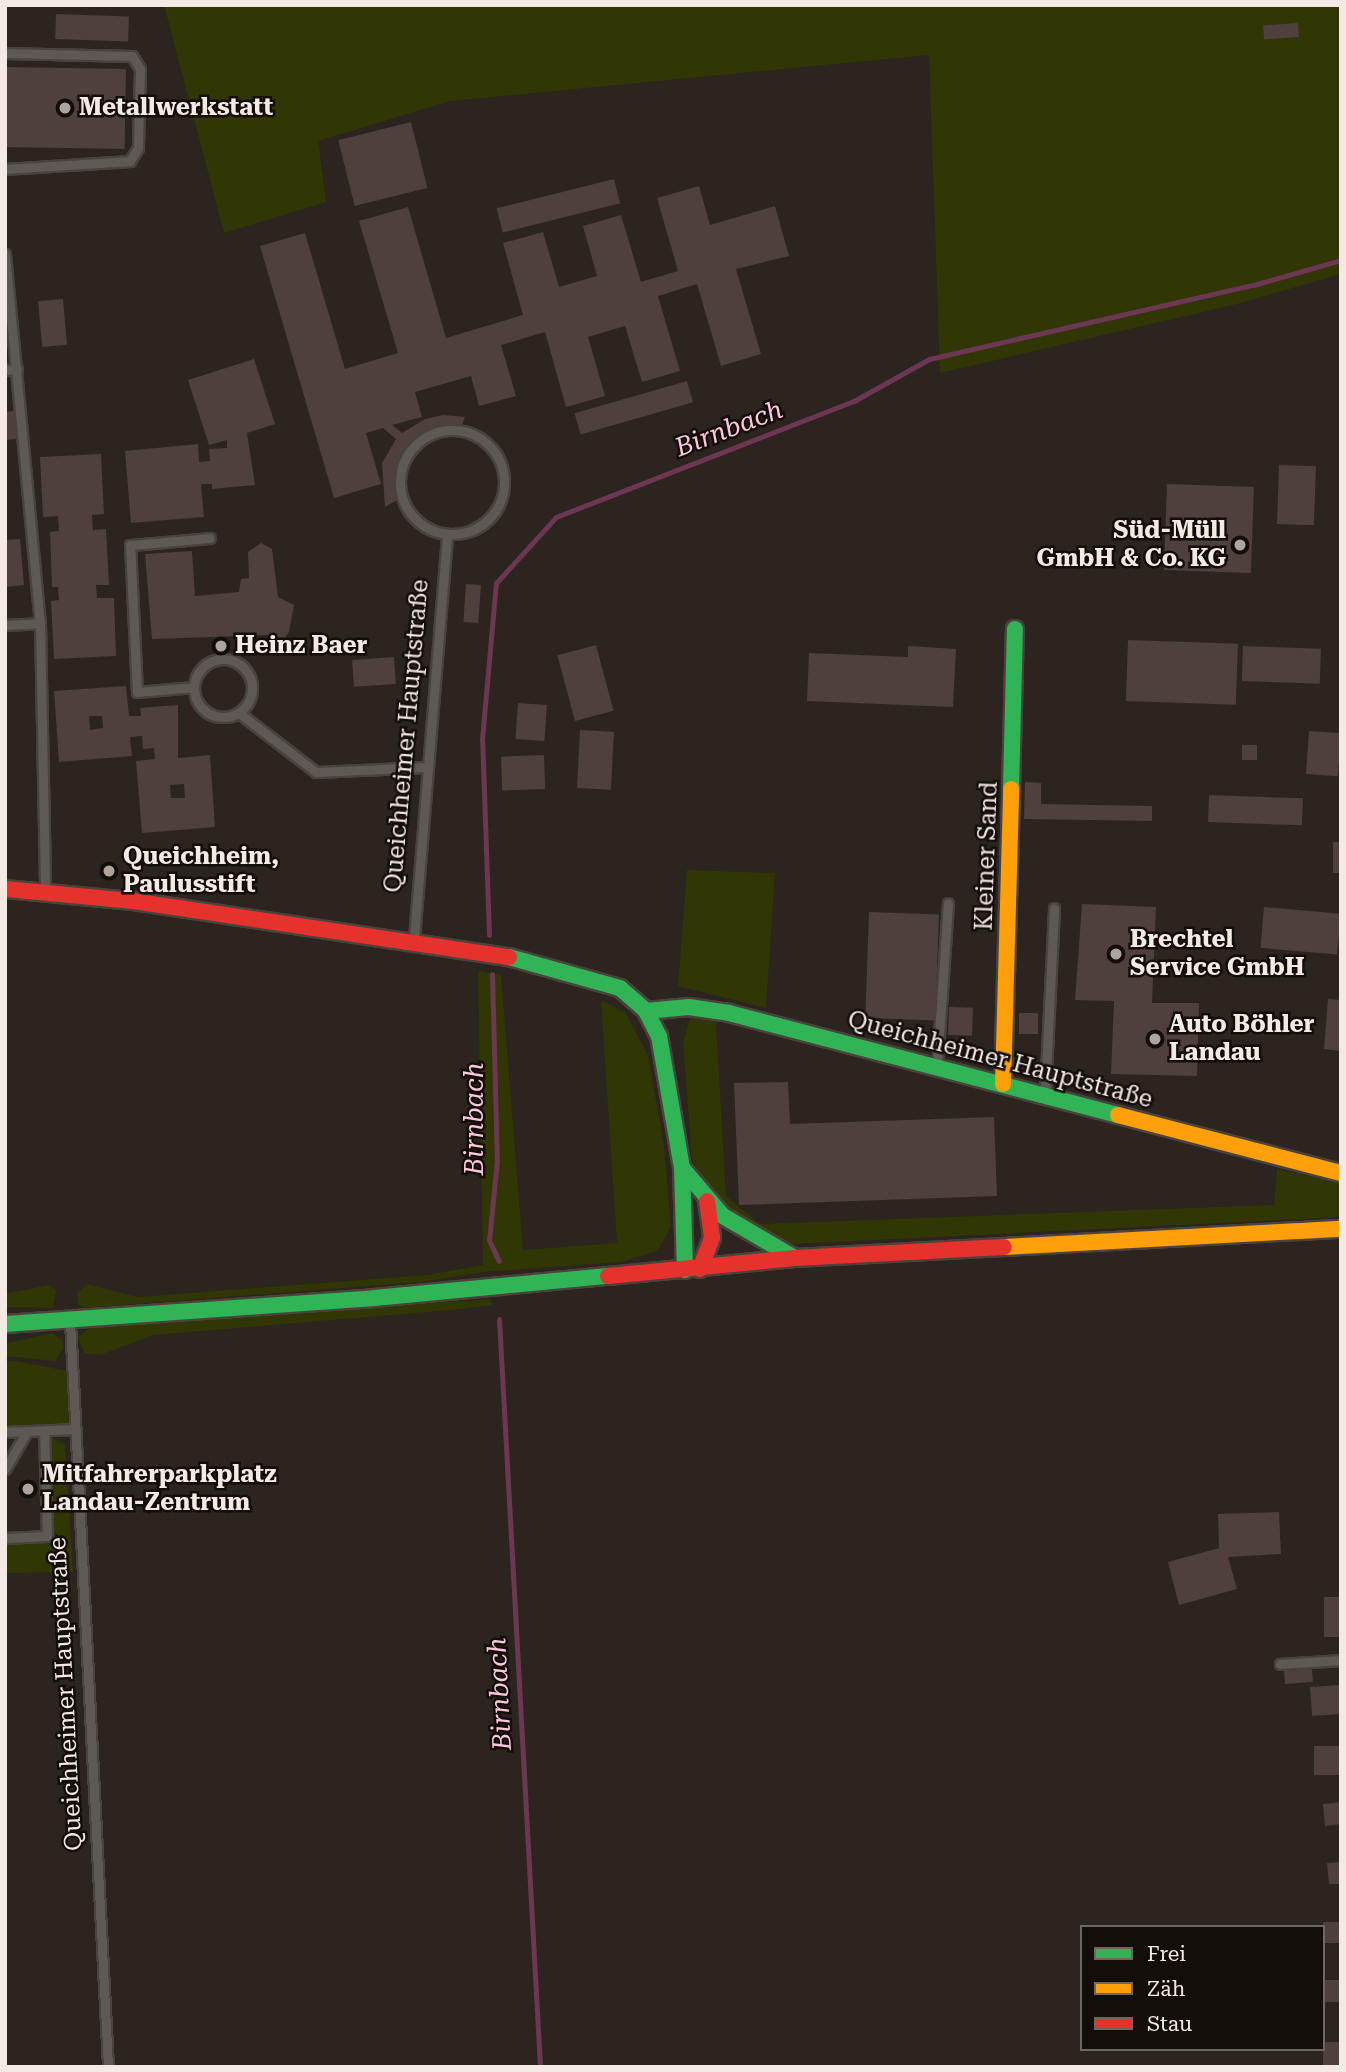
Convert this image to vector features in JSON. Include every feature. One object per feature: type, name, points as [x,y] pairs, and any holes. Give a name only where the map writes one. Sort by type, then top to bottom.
[{"type":"street","name":"Kleiner Sand","points":[[1003,1084],[1016,629]]},
{"type":"street","points":[[5,889],[45,891],[414,940],[602,980],[620,988],[646,1011],[659,1036],[682,1168],[693,1269]]},
{"type":"street","name":"Queichheimer Hauptstraße","points":[[646,1011],[689,1007],[729,1013],[1341,1172]]},
{"type":"street","points":[[682,1168],[707,1201],[736,1226],[795,1258]]},
{"type":"street","points":[[693,1269],[712,1237],[707,1201]]},
{"type":"street","points":[[5,1324],[693,1269],[795,1258],[1341,1229]]},
{"type":"lane","points":[[5,53],[132,56],[140,69],[138,148],[130,161],[5,169]]},
{"type":"lane","points":[[5,254],[30,492],[40,623],[45,891]]},
{"type":"lane","points":[[5,370],[17,369]]},
{"type":"lane","points":[[451,430],[478,437],[493,449],[505,484],[492,517],[479,528],[447,535],[431,531],[407,509],[400,477],[413,447],[431,435],[451,430]]},
{"type":"lane","name":"Queichheimer Hauptstraße","points":[[414,940],[447,535]]},
{"type":"lane","points":[[194,687],[137,692],[130,545],[210,538]]},
{"type":"lane","points":[[5,625],[40,623]]},
{"type":"lane","points":[[239,713],[253,687],[238,662],[209,661],[196,675],[194,687],[197,702],[211,715],[239,713],[316,772],[428,767]]},
{"type":"lane","points":[[937,1066],[948,903]]},
{"type":"lane","points":[[1045,1095],[1054,908]]},
{"type":"lane","name":"Queichheimer Hauptstraße","points":[[70,1320],[108,2067]]},
{"type":"lane","points":[[5,1432],[76,1429]]},
{"type":"lane","points":[[5,1469],[27,1431]]},
{"type":"lane","points":[[5,1538],[47,1536],[44,1431]]},
{"type":"lane","points":[[1280,1664],[1341,1660]]},
{"type":"green space","points":[[164,5],[1341,5],[1341,274],[1237,304],[940,373],[929,55],[450,101],[318,141],[326,202],[224,233]]},
{"type":"green space","points":[[687,870],[775,873],[766,1008],[678,986]]},
{"type":"green space","points":[[478,971],[501,975],[523,1250],[617,1243],[601,1000],[625,1012],[648,1055],[664,1146],[671,1227],[657,1251],[621,1262],[483,1272],[422,1282],[83,1308],[78,1304],[77,1293],[87,1284],[138,1297],[428,1275],[483,1265]]},
{"type":"green space","points":[[691,1016],[716,1022],[726,1196],[760,1224],[1274,1205],[1277,1169],[1341,1183],[1341,1217],[773,1245],[725,1212],[692,1160],[683,1042]]},
{"type":"green space","points":[[48,1285],[56,1290],[53,1308],[5,1307],[5,1294]]},
{"type":"green space","points":[[491,1299],[492,1305],[452,1310],[153,1335],[100,1355],[84,1353],[78,1337],[92,1326]]},
{"type":"green space","points":[[52,1333],[62,1340],[64,1347],[55,1361],[5,1356],[5,1344]]},
{"type":"green space","points":[[15,1361],[73,1372],[76,1429],[49,1430],[48,1424],[5,1426],[5,1362]]},
{"type":"green space","points":[[49,1436],[65,1444],[73,1572],[5,1573],[5,1543],[54,1540]]},
{"type":"building","points":[[56,14],[129,17],[128,42],[55,39]]},
{"type":"building","points":[[1298,23],[1299,37],[1264,39],[1263,25]]},
{"type":"building","name":"Metallwerkstatt","points":[[5,67],[126,69],[125,149],[5,147]]},
{"type":"building","points":[[411,122],[427,188],[355,206],[338,140]]},
{"type":"building","points":[[614,179],[620,203],[503,233],[497,208]]},
{"type":"building","points":[[699,186],[710,225],[775,206],[789,256],[736,269],[761,354],[721,366],[697,284],[658,296],[680,371],[642,382],[625,326],[588,337],[605,396],[566,407],[545,332],[501,345],[516,396],[479,406],[471,376],[415,392],[422,417],[392,425],[402,433],[425,419],[443,415],[465,417],[460,429],[428,431],[403,450],[394,479],[397,500],[385,507],[382,463],[396,439],[383,428],[366,433],[381,484],[334,498],[260,246],[305,233],[345,369],[398,353],[359,221],[408,207],[446,338],[523,315],[503,243],[543,232],[559,287],[597,276],[583,226],[621,215],[641,282],[678,271],[657,198]]},
{"type":"building","points":[[63,299],[67,345],[42,347],[38,301]]},
{"type":"building","points":[[254,359],[275,424],[247,433],[255,485],[212,489],[212,484],[201,484],[204,517],[131,523],[125,451],[198,444],[199,462],[210,461],[209,449],[227,448],[227,440],[209,445],[188,380]]},
{"type":"building","points":[[687,381],[693,402],[581,434],[575,413]]},
{"type":"building","points":[[14,411],[17,439],[5,440],[5,412]]},
{"type":"building","points":[[101,454],[104,514],[92,515],[93,530],[106,529],[109,585],[96,585],[97,598],[114,598],[116,656],[54,659],[51,601],[59,600],[58,587],[52,587],[50,532],[59,531],[58,516],[43,517],[40,457]]},
{"type":"building","points":[[1279,465],[1316,466],[1314,525],[1277,524]]},
{"type":"building","points":[[1167,484],[1254,487],[1251,573],[1164,570]]},
{"type":"building","points":[[20,539],[24,585],[5,587],[5,540]]},
{"type":"building","points":[[261,543],[272,549],[278,597],[294,605],[289,632],[282,642],[272,643],[268,635],[152,639],[145,554],[192,551],[195,596],[239,592],[241,579],[249,578],[248,552]]},
{"type":"building","points":[[466,584],[481,585],[478,623],[463,622]]},
{"type":"building","points":[[1128,640],[1238,644],[1236,705],[1126,701]]},
{"type":"building","points":[[596,645],[614,711],[575,721],[557,655]]},
{"type":"building","points":[[908,646],[956,649],[953,707],[807,701],[809,653],[908,657]]},
{"type":"building","points":[[1243,646],[1321,649],[1320,684],[1242,681]]},
{"type":"building","points":[[394,657],[396,684],[354,687],[352,660]]},
{"type":"building","points":[[126,686],[129,716],[141,716],[140,708],[178,705],[178,758],[210,755],[215,827],[142,833],[136,761],[155,759],[154,748],[143,749],[142,736],[130,737],[132,756],[59,762],[54,691]],"holes":[[[89,716],[102,716],[103,728],[90,730]],[[184,784],[185,798],[171,798],[170,785]]]},
{"type":"building","points":[[518,703],[547,705],[544,741],[515,739]]},
{"type":"building","points":[[580,730],[614,732],[611,790],[577,788]]},
{"type":"building","points":[[1309,731],[1341,733],[1338,776],[1306,774]]},
{"type":"building","points":[[1242,745],[1257,745],[1257,760],[1242,760]]},
{"type":"building","points":[[544,755],[545,789],[502,790],[501,757]]},
{"type":"building","points":[[1025,782],[1041,783],[1041,804],[1152,806],[1152,821],[1024,819]]},
{"type":"building","points":[[1209,795],[1303,798],[1302,825],[1208,822]]},
{"type":"building","points":[[1333,842],[1341,842],[1341,873],[1333,873]]},
{"type":"building","points":[[1082,904],[1156,907],[1152,1003],[1199,1003],[1197,1076],[1111,1074],[1114,1001],[1075,1000]]},
{"type":"building","points":[[1264,907],[1341,914],[1337,955],[1260,948]]},
{"type":"building","points":[[869,912],[939,914],[935,1020],[865,1018]]},
{"type":"building","points":[[1328,999],[1341,1000],[1341,1051],[1324,1049]]},
{"type":"building","points":[[949,1007],[973,1008],[972,1036],[948,1035]]},
{"type":"building","points":[[1019,1013],[1038,1013],[1038,1034],[1019,1034]]},
{"type":"building","points":[[788,1082],[790,1124],[994,1117],[997,1196],[739,1205],[734,1083]]},
{"type":"building","points":[[1279,1512],[1281,1554],[1228,1557],[1237,1589],[1179,1605],[1168,1562],[1219,1548],[1218,1514]]},
{"type":"building","points":[[1324,1597],[1341,1597],[1341,1637],[1324,1637]]},
{"type":"building","points":[[1312,1669],[1313,1682],[1285,1684],[1284,1671]]},
{"type":"building","points":[[1339,1685],[1341,1714],[1312,1716],[1310,1687]]},
{"type":"building","points":[[1314,1746],[1341,1746],[1341,1775],[1314,1775]]},
{"type":"building","points":[[1341,1802],[1341,1824],[1325,1826],[1323,1804]]},
{"type":"building","points":[[1341,1862],[1341,1884],[1329,1884],[1327,1863]]},
{"type":"building","points":[[1323,1922],[1341,1922],[1341,1943],[1325,1943]]},
{"type":"building","points":[[1325,1980],[1341,1980],[1341,2002],[1325,2002]]},
{"type":"building","points":[[1325,2042],[1341,2042],[1341,2067],[1323,2067]]},
{"type":"waterway","name":"Birnbach","points":[[489,935],[482,739],[496,583],[556,517],[854,401],[929,359],[1253,285],[1341,260]]},
{"type":"waterway","name":"Birnbach","points":[[492,974],[497,1160],[489,1240],[499,1261]]},
{"type":"waterway","name":"Birnbach","points":[[499,1319],[540,2067]]},
{"type":"traffic: fast","points":[[1011,789],[1015,629]]},
{"type":"traffic: fast","points":[[509,957],[620,988],[646,1011],[659,1036],[682,1168],[685,1270]]},
{"type":"traffic: fast","points":[[646,1011],[689,1007],[729,1013],[1118,1115]]},
{"type":"traffic: fast","points":[[682,1168],[723,1216],[795,1258]]},
{"type":"traffic: fast","points":[[5,1324],[374,1298],[608,1276]]},
{"type":"traffic: slow","points":[[1003,1084],[1011,789]]},
{"type":"traffic: slow","points":[[1118,1115],[1341,1173]]},
{"type":"traffic: slow","points":[[1004,1247],[1341,1229]]},
{"type":"traffic: jam","points":[[5,889],[133,901],[509,957]]},
{"type":"traffic: jam","points":[[700,1269],[712,1237],[707,1201]]},
{"type":"traffic: jam","points":[[608,1276],[795,1258],[1004,1247]]},
{"type":"place","name":"Metallwerkstatt","points":[[65,108]]},
{"type":"place","name":"Süd-Müll GmbH & Co. KG","points":[[1240,545]]},
{"type":"place","name":"Heinz Baer","points":[[221,646]]},
{"type":"place","name":"Queichheim, Paulusstift","points":[[109,871]]},
{"type":"place","name":"Brechtel Service GmbH","points":[[1116,954]]},
{"type":"place","name":"Auto Böhler Landau","points":[[1155,1039]]},
{"type":"place","name":"Mitfahrerparkplatz Landau-Zentrum","points":[[28,1489]]}]
